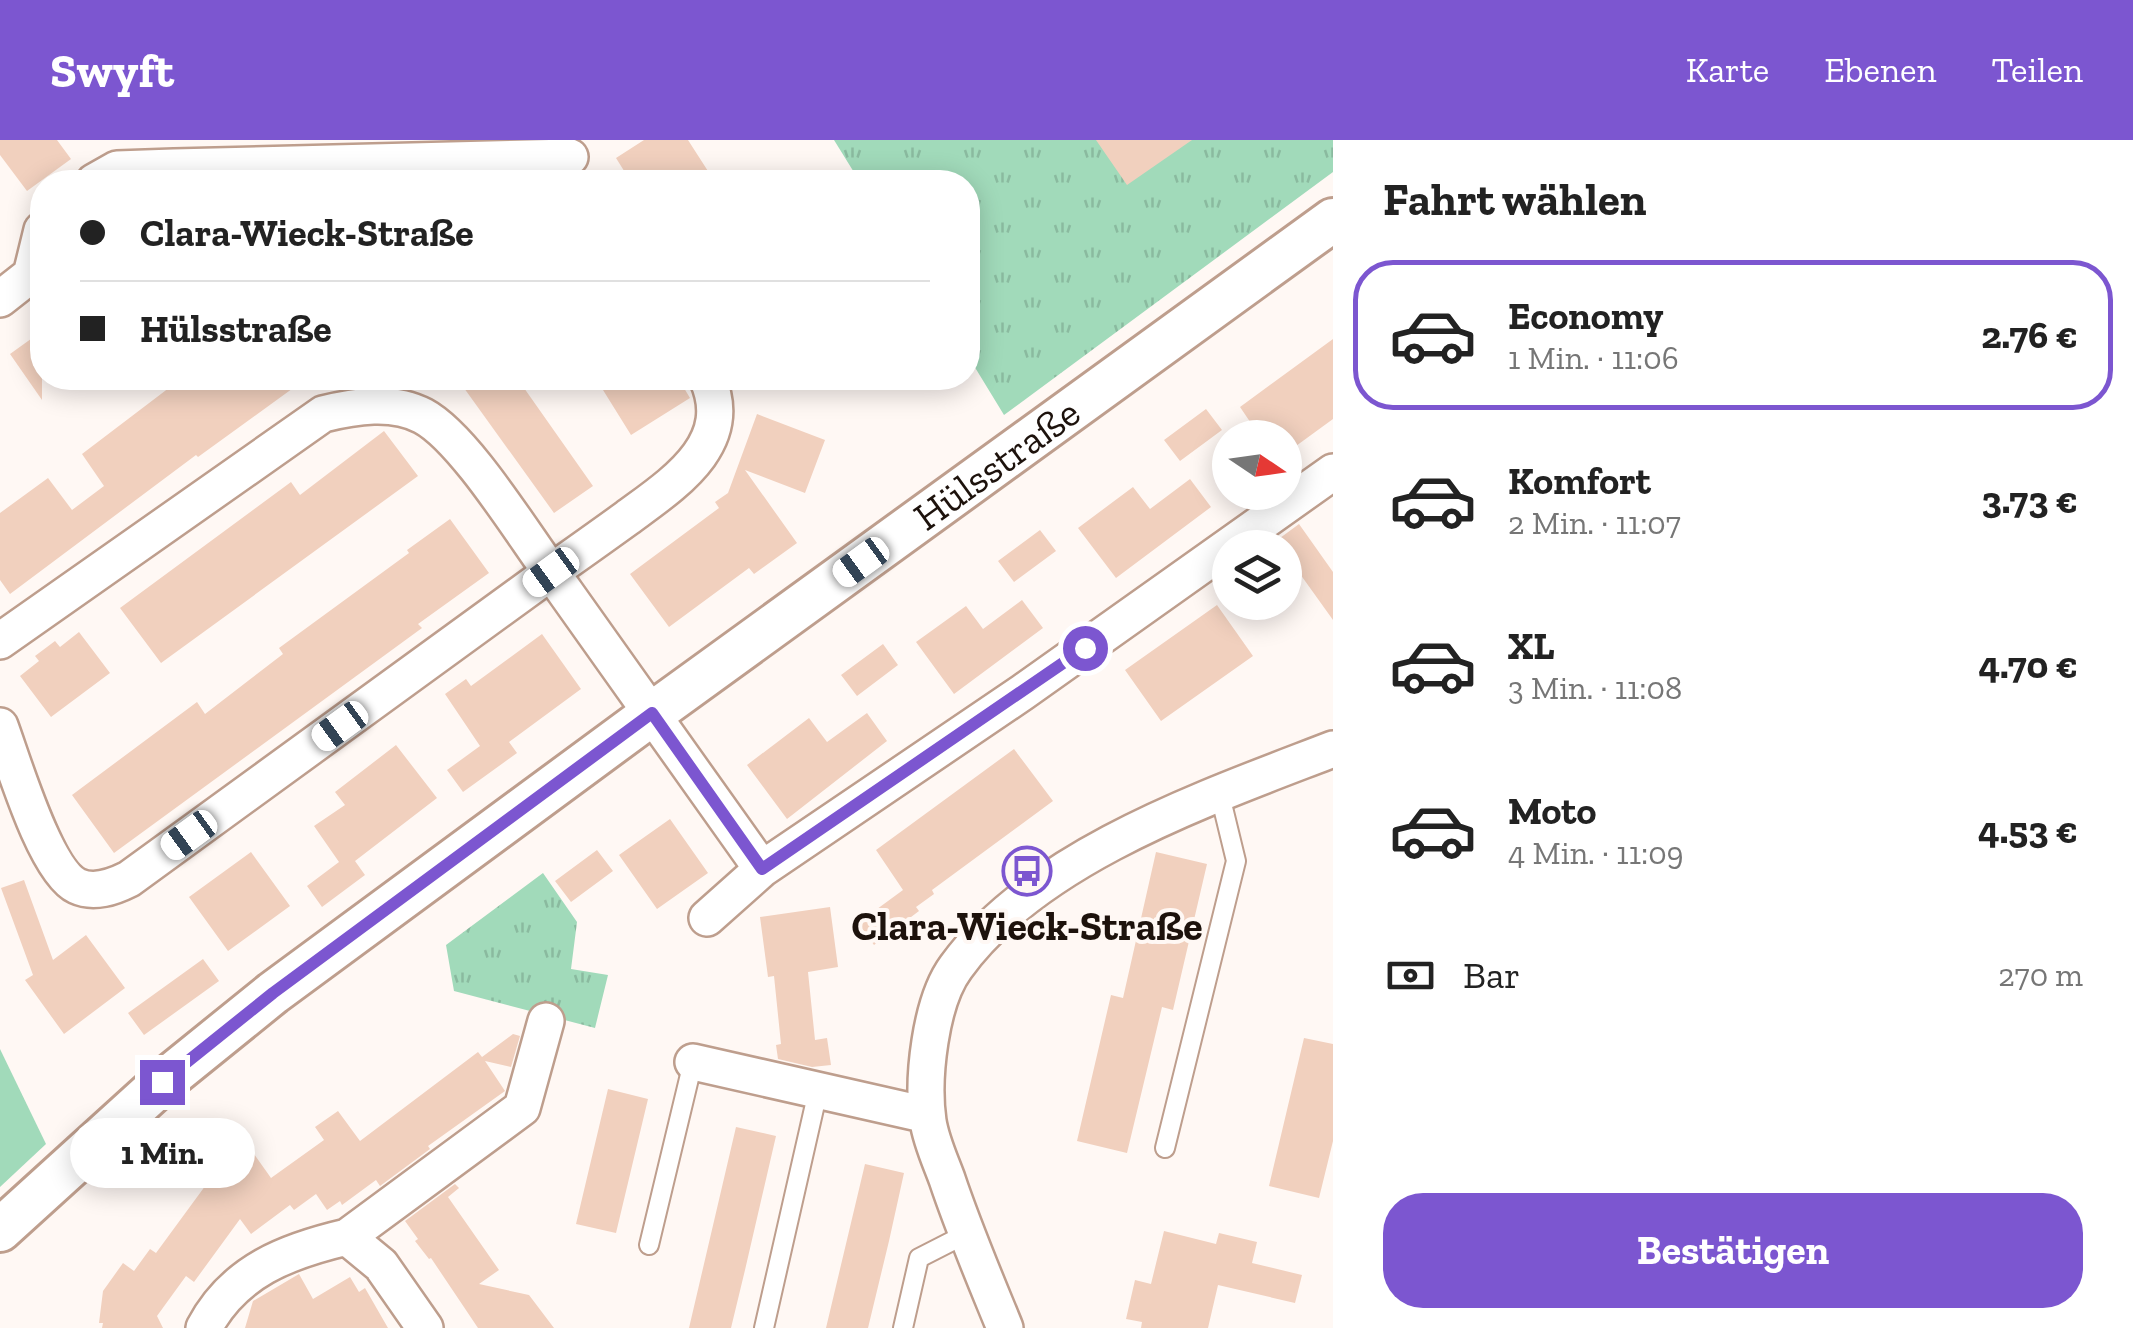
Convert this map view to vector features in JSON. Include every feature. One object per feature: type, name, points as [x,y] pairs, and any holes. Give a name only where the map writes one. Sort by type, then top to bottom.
[{"type":"street","points":[[299,170],[572,160]]},
{"type":"street","name":"Hülsstraße","points":[[0,1230],[162,1082],[273,993],[1333,220]]},
{"type":"street","points":[[0,299],[30,276]]},
{"type":"street","points":[[0,726],[59,872],[78,888],[108,889],[144,868],[682,478],[702,453],[714,424],[712,390]]},
{"type":"street","points":[[0,641],[324,414],[356,406],[387,406],[422,415],[454,440],[762,869]]},
{"type":"street","points":[[707,918],[762,869],[1023,692],[1333,472]]},
{"type":"street","points":[[1005,1328],[966,1234],[927,1116],[928,1039],[954,969],[1009,909],[1072,865],[1219,791],[1333,749]]},
{"type":"street","points":[[204,1328],[216,1305],[252,1271],[299,1248],[346,1237],[522,1108],[546,1021]]},
{"type":"street","points":[[694,1062],[927,1116]]},
{"type":"street","points":[[346,1237],[381,1265],[424,1328]]},
{"type":"lane","points":[[1166,1148],[1236,861],[1219,791]]},
{"type":"lane","points":[[649,1245],[694,1062]]},
{"type":"lane","points":[[764,1328],[818,1091]]},
{"type":"lane","points":[[903,1328],[919,1258],[966,1234]]},
{"type":"green space","points":[[834,140],[1333,140],[1333,172],[1004,415],[980,376],[980,170],[853,170]]},
{"type":"green space","points":[[543,873],[577,922],[571,969],[608,975],[595,1028],[454,991],[446,945]]},
{"type":"green space","points":[[0,1049],[46,1144],[0,1187]]},
{"type":"building","points":[[0,140],[57,140],[71,159],[56,170],[30,170],[27,191],[0,155]]},
{"type":"building","points":[[644,140],[688,140],[707,170],[624,170],[616,158]]},
{"type":"building","points":[[1096,140],[1192,140],[1127,185]]},
{"type":"building","points":[[1333,339],[1333,419],[1302,442],[1302,420],[1249,420],[1240,407]]},
{"type":"building","points":[[30,340],[30,383],[10,354]]},
{"type":"building","points":[[166,390],[290,390],[10,594],[0,580],[0,513],[48,478],[72,510],[104,486],[82,454]]},
{"type":"building","points":[[465,390],[525,390],[593,486],[554,513]]},
{"type":"building","points":[[603,390],[685,390],[690,398],[631,435]]},
{"type":"building","points":[[1206,409],[1214,420],[1212,437],[1180,461],[1164,440]]},
{"type":"building","points":[[757,414],[825,440],[805,493],[745,470],[797,543],[754,574],[749,568],[669,627],[630,574],[719,508],[715,502],[728,493]]},
{"type":"building","points":[[384,431],[418,476],[161,663],[120,608],[291,482],[300,495]]},
{"type":"building","points":[[1190,479],[1211,507],[1116,578],[1078,528],[1133,487],[1150,509]]},
{"type":"building","points":[[450,519],[489,573],[418,624],[422,628],[114,853],[72,795],[197,702],[205,714],[283,654],[279,648]]},
{"type":"building","points":[[1299,524],[1333,572],[1333,620],[1302,577],[1302,530],[1291,530]]},
{"type":"building","points":[[1040,530],[1056,551],[1014,582],[998,561]]},
{"type":"building","points":[[1022,600],[1043,628],[954,694],[916,642],[966,606],[983,629]]},
{"type":"building","points":[[1212,609],[1212,620],[1228,620],[1253,656],[1161,721],[1125,670]]},
{"type":"building","points":[[79,632],[110,673],[51,717],[20,676],[39,661],[35,656],[55,641],[60,647]]},
{"type":"building","points":[[542,634],[581,689],[509,742],[517,753],[463,792],[447,770],[480,746],[445,694],[466,679],[471,686]]},
{"type":"building","points":[[883,644],[898,665],[857,696],[841,675]]},
{"type":"building","points":[[867,713],[887,741],[787,819],[747,765],[809,718],[827,742]]},
{"type":"building","points":[[396,745],[437,798],[355,861],[365,875],[322,907],[307,886],[339,862],[314,826],[345,805],[335,792]]},
{"type":"building","points":[[1014,749],[1053,801],[932,890],[934,894],[916,907],[919,911],[874,945],[858,923],[903,890],[876,850]]},
{"type":"building","points":[[670,819],[708,873],[657,909],[619,855]]},
{"type":"building","points":[[597,850],[613,871],[571,902],[555,881]]},
{"type":"building","points":[[251,852],[290,906],[228,951],[189,897]]},
{"type":"building","points":[[1156,852],[1207,864],[1173,1010],[1162,1007],[1127,1153],[1077,1141],[1111,995],[1123,998]]},
{"type":"building","points":[[24,880],[53,960],[86,935],[125,988],[64,1034],[25,980],[33,975],[1,888]]},
{"type":"building","points":[[830,907],[838,967],[808,972],[815,1040],[827,1038],[831,1065],[812,1067],[778,1059],[776,1045],[781,1044],[774,976],[768,977],[760,917]]},
{"type":"building","points":[[203,959],[219,981],[144,1035],[128,1013]]},
{"type":"building","points":[[513,1034],[520,1036],[511,1067],[485,1061],[505,1091],[380,1186],[376,1180],[342,1205],[340,1201],[327,1210],[316,1194],[294,1210],[290,1205],[251,1234],[240,1219],[194,1282],[186,1276],[157,1316],[163,1328],[102,1328],[103,1323],[99,1323],[103,1291],[123,1263],[134,1271],[150,1249],[156,1253],[211,1178],[214,1183],[254,1154],[271,1178],[324,1140],[315,1127],[338,1111],[360,1141],[478,1052],[482,1057]]},
{"type":"building","points":[[1304,1038],[1333,1044],[1333,1141],[1319,1198],[1269,1186]]},
{"type":"building","points":[[608,1089],[648,1099],[616,1233],[576,1224]]},
{"type":"building","points":[[736,1127],[776,1136],[745,1270],[731,1328],[689,1328]]},
{"type":"building","points":[[865,1164],[904,1173],[889,1241],[868,1328],[826,1328]]},
{"type":"building","points":[[455,1184],[459,1188],[448,1197],[499,1270],[479,1284],[529,1295],[554,1328],[478,1328],[415,1241],[418,1239],[405,1221]]},
{"type":"building","points":[[1164,1231],[1216,1244],[1219,1233],[1257,1242],[1252,1263],[1302,1275],[1295,1303],[1218,1285],[1208,1328],[1141,1328],[1142,1322],[1126,1319],[1135,1280],[1151,1284]]},
{"type":"building","points":[[299,1274],[313,1299],[350,1277],[359,1292],[365,1288],[388,1328],[245,1328],[253,1301]]},
{"type":"place","name":"Clara-Wieck-Straße","points":[[1027,871]]},
{"type":"route","points":[[162,1082],[273,993],[652,713],[762,869],[1085,648]]}]
